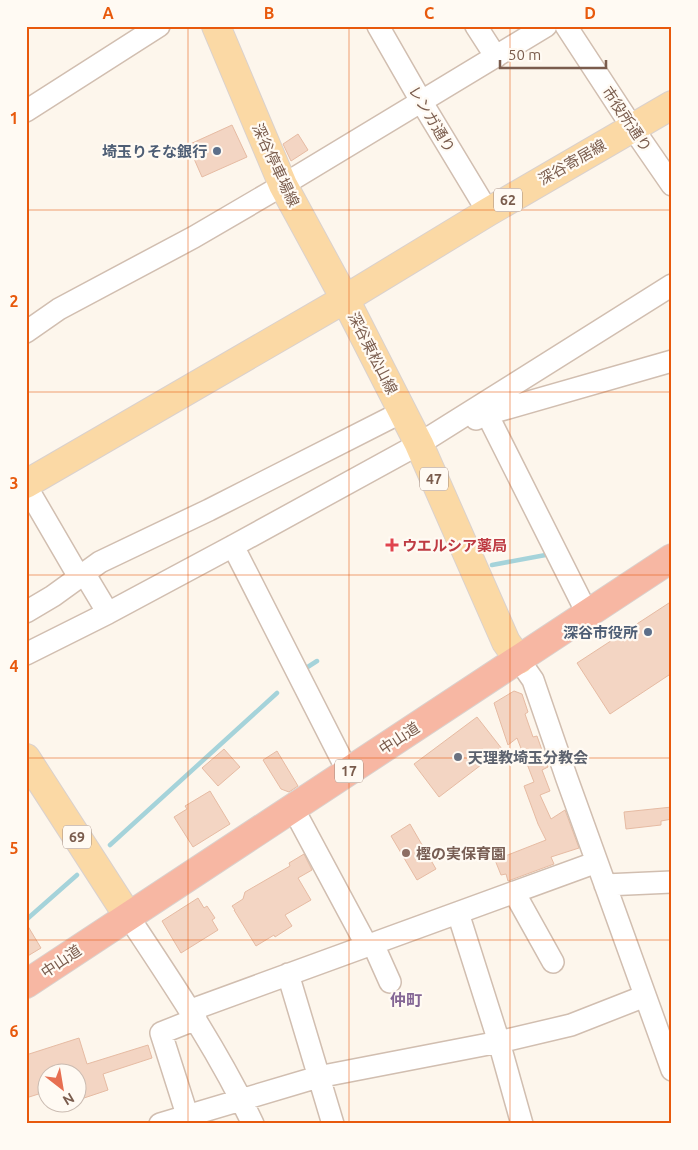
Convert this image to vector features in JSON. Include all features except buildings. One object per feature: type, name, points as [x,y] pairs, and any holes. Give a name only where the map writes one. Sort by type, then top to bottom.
[{"type":"highway","name":"中山道","points":[[26,984],[672,558]]},
{"type":"main road","name":"深谷停車場線","points":[[216,26],[283,185],[345,299]]},
{"type":"main road","name":"深谷寄居線","points":[[345,299],[488,212],[672,105]]},
{"type":"main road","name":"深谷東松山線","points":[[26,485],[345,299],[419,444],[506,642],[518,660]]},
{"type":"main road","name":"69","points":[[26,758],[128,916]]},
{"type":"street","points":[[29,103],[159,26]]},
{"type":"street","name":"レンガ通り","points":[[378,26],[421,102],[488,212]]},
{"type":"street","points":[[476,26],[496,57]]},
{"type":"street","points":[[26,332],[59,309],[194,236],[283,185],[546,26]]},
{"type":"street","name":"市役所通り","points":[[566,26],[632,128],[672,185]]},
{"type":"street","points":[[26,654],[108,613],[419,444],[672,284]]},
{"type":"street","points":[[419,444],[487,414],[672,361]]},
{"type":"street","points":[[26,612],[54,596],[100,562],[209,510],[402,412]]},
{"type":"street","points":[[487,414],[587,613]]},
{"type":"street","points":[[26,485],[108,613]]},
{"type":"street","points":[[233,546],[348,772]]},
{"type":"street","points":[[518,660],[533,680],[672,1070]]},
{"type":"street","points":[[293,808],[390,982]]},
{"type":"street","points":[[189,1120],[161,1033],[193,1015],[288,974],[597,862]]},
{"type":"street","points":[[605,885],[672,882]]},
{"type":"street","points":[[514,892],[553,962]]},
{"type":"street","points":[[458,913],[499,1042],[522,1124]]},
{"type":"street","points":[[128,916],[193,1015],[241,1099],[253,1124]]},
{"type":"street","points":[[288,974],[333,1124]]},
{"type":"street","points":[[160,1124],[189,1120],[241,1099],[318,1077],[499,1042],[571,1025],[645,996]]},
{"type":"waterway","points":[[492,565],[551,554]]},
{"type":"waterway","points":[[303,670],[317,661]]},
{"type":"waterway","points":[[110,845],[277,693]]},
{"type":"waterway","points":[[26,920],[77,875]]},
{"type":"place","name":"埼玉りそな銀行","points":[[217,151]]},
{"type":"place","name":"ウエルシア薬局","points":[[392,545]]},
{"type":"place","name":"深谷市役所","points":[[648,632]]},
{"type":"place","name":"天理教埼玉分教会","points":[[458,757]]},
{"type":"place","name":"樫の実保育園","points":[[406,853]]},
{"type":"district","name":"仲町","points":[[406,1000]]}]
